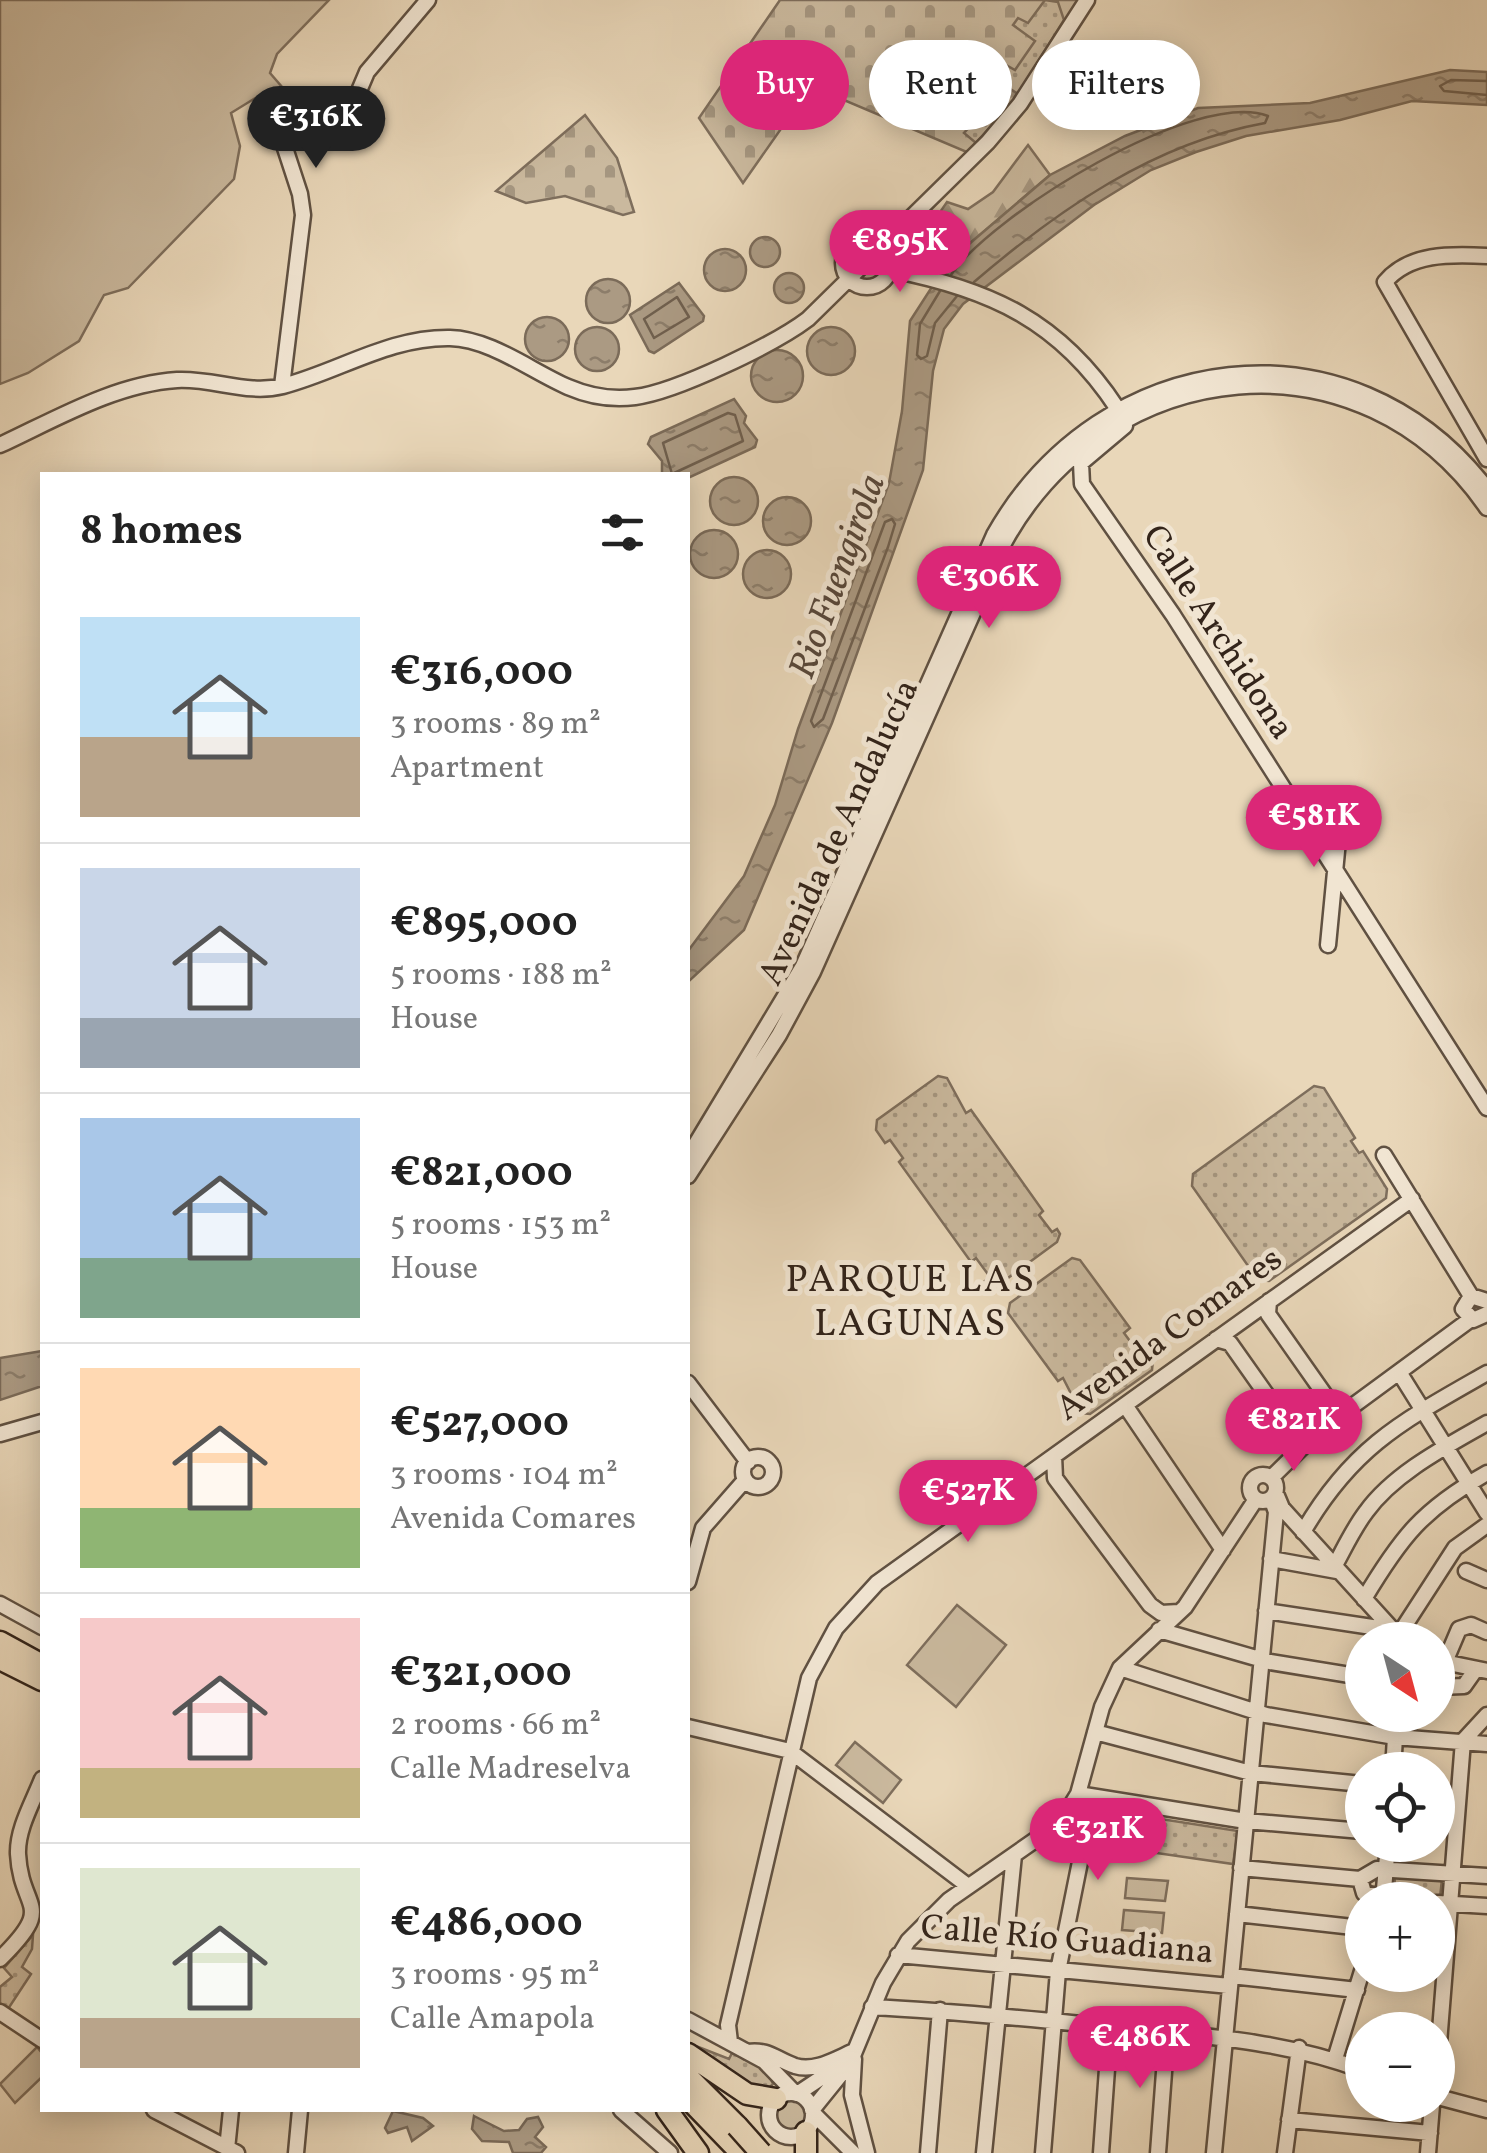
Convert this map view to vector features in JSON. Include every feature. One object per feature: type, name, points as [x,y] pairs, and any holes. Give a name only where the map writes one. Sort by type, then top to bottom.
[{"type":"highway","points":[[0,1642],[40,1664]]},
{"type":"highway","points":[[0,1658],[40,1679]]},
{"type":"highway","points":[[690,2055],[748,2094],[787,2096]]},
{"type":"highway","points":[[690,2080],[732,2131],[741,2153]]},
{"type":"highway","points":[[690,2100],[732,2131],[766,2141]]},
{"type":"highway","points":[[668,2112],[698,2153]]},
{"type":"street","points":[[282,386],[303,215],[300,194],[269,99],[278,101],[318,140],[342,131],[367,72],[428,0]]},
{"type":"street","points":[[0,445],[89,404],[144,385],[179,380],[246,389],[282,386],[361,354],[453,338],[477,343],[584,393],[640,397],[782,337],[808,320],[1020,104],[1087,0]]},
{"type":"street","points":[[849,279],[843,260],[852,243],[867,238],[884,246]]},
{"type":"street","points":[[884,246],[890,270]]},
{"type":"street","points":[[1487,256],[1453,254],[1400,264],[1384,282],[1487,459]]},
{"type":"street","points":[[849,279],[872,287],[890,270]]},
{"type":"street","points":[[890,270],[1007,303],[1081,361],[1116,408]]},
{"type":"street","name":"Avenida de Andalucía","points":[[690,1154],[803,966],[1008,510],[1057,451],[1116,408],[1164,388],[1227,374],[1314,380],[1366,395],[1412,419],[1460,457],[1487,489]]},
{"type":"street","name":"Avenida de Andalucía","points":[[690,1173],[813,972],[1018,519],[1066,460],[1100,432],[1146,409],[1228,386],[1280,386],[1336,397],[1372,410],[1436,451],[1487,508]]},
{"type":"street","name":"Calle Archidona","points":[[1146,409],[1081,463],[1082,484],[1172,615],[1487,1108]]},
{"type":"street","points":[[1328,945],[1342,798]]},
{"type":"street","points":[[1384,1155],[1471,1296],[1487,1300]]},
{"type":"street","name":"Avenida Comares","points":[[730,2042],[728,2026],[790,1751],[820,1653],[863,1596],[1412,1199]]},
{"type":"street","points":[[853,2050],[836,2069],[787,2096],[770,2111],[766,2141],[793,2137],[809,2127],[853,2050],[898,1955],[930,1916],[1063,1817],[1078,1794],[1095,1732],[1120,1668],[1179,1612],[1302,1445],[1399,1372],[1483,1317],[1464,1305],[1471,1296]]},
{"type":"street","points":[[1268,1301],[1270,1316],[1339,1415]]},
{"type":"street","points":[[1216,1339],[1230,1343],[1302,1445]]},
{"type":"street","points":[[1399,1372],[1487,1513]]},
{"type":"street","points":[[1303,1532],[1334,1481],[1358,1456],[1422,1410],[1487,1373]]},
{"type":"street","points":[[690,1386],[748,1462],[745,1480],[704,1528],[690,1575]]},
{"type":"street","points":[[1125,1404],[1223,1550]]},
{"type":"street","points":[[0,1434],[40,1423]]},
{"type":"street","points":[[1336,1569],[1367,1510],[1445,1446],[1487,1423]]},
{"type":"street","points":[[1054,1456],[1055,1478],[1150,1605],[1161,1613],[1179,1612]]},
{"type":"street","points":[[745,1480],[761,1487],[773,1474],[770,1464],[762,1458],[748,1462]]},
{"type":"street","points":[[1364,1599],[1401,1538],[1420,1518],[1487,1473]]},
{"type":"street","points":[[1268,1491],[1385,1622]]},
{"type":"street","points":[[1214,2153],[1276,1512],[1268,1491]]},
{"type":"street","points":[[1407,1622],[1455,1548],[1487,1525]]},
{"type":"street","points":[[1271,1559],[1336,1569]]},
{"type":"street","points":[[1466,1571],[1487,1580]]},
{"type":"street","points":[[0,1604],[40,1626]]},
{"type":"street","points":[[1266,1611],[1345,1626]]},
{"type":"street","points":[[0,1614],[40,1635]]},
{"type":"street","points":[[1455,1636],[1459,1629],[1471,1626],[1487,1632]]},
{"type":"street","points":[[1159,1630],[1262,1660],[1345,1674]]},
{"type":"street","points":[[1455,1664],[1481,1670]]},
{"type":"street","points":[[1120,1668],[1256,1713],[1396,1737],[1487,1744]]},
{"type":"street","points":[[1455,1686],[1464,1686],[1481,1670]]},
{"type":"street","points":[[1451,1882],[1462,1741],[1487,1715]]},
{"type":"street","points":[[690,1727],[790,1751],[968,1886]]},
{"type":"street","points":[[1095,1732],[1251,1773],[1345,1782]]},
{"type":"street","points":[[1395,1752],[1396,1737]]},
{"type":"street","points":[[0,1960],[26,1934],[32,1915],[18,1856],[20,1833],[40,1784]]},
{"type":"street","points":[[1078,1794],[1246,1821],[1345,1830]]},
{"type":"street","points":[[1043,2153],[1058,1971],[1083,1847],[1079,1832],[1063,1817]]},
{"type":"street","points":[[984,2153],[1014,1855]]},
{"type":"street","points":[[1385,1882],[1387,1862]]},
{"type":"street","points":[[1241,1868],[1360,1879],[1369,1871],[1386,1870],[1487,1876]]},
{"type":"street","points":[[1455,1905],[1487,1906]]},
{"type":"street","points":[[1237,1914],[1345,1926]]},
{"type":"street","name":"Calle Río Guadiana","points":[[898,1955],[1058,1971],[1345,1989]]},
{"type":"street","points":[[1334,2059],[1356,1992]]},
{"type":"street","points":[[872,2008],[996,2014],[1226,2038],[1299,2048],[1345,2063]]},
{"type":"street","points":[[928,2153],[940,2010]]},
{"type":"street","points":[[0,2012],[40,2039]]},
{"type":"street","points":[[690,2021],[778,2070],[787,2096],[809,2127],[853,2153]]},
{"type":"street","points":[[1101,2153],[1110,2026]]},
{"type":"street","points":[[1158,2153],[1166,2032]]},
{"type":"street","points":[[1285,2153],[1299,2048]]},
{"type":"street","points":[[747,2052],[764,2050],[798,2067],[822,2066],[853,2050]]},
{"type":"street","points":[[853,2050],[852,2095],[867,2153]]},
{"type":"street","points":[[833,2085],[844,2086],[852,2095]]},
{"type":"street","points":[[1455,2102],[1487,2110]]},
{"type":"street","points":[[161,2112],[232,2151]]},
{"type":"street","points":[[231,2112],[232,2151]]},
{"type":"street","points":[[296,2153],[300,2112]]},
{"type":"street","points":[[630,2115],[657,2153]]},
{"type":"street","points":[[630,2115],[670,2153]]},
{"type":"street","points":[[1289,2120],[1430,2132]]},
{"type":"street","points":[[1428,2153],[1431,2122]]},
{"type":"green space","points":[[0,0],[329,0],[277,54],[270,73],[321,132],[270,89],[231,113],[240,146],[234,179],[128,288],[104,295],[79,341],[28,373],[0,384]]},
{"type":"green space","points":[[780,0],[1080,0],[1055,40],[1032,40],[1032,76],[1012,106],[1012,40],[869,40],[869,111],[849,102],[849,40],[753,40]]},
{"type":"green space","points":[[1045,0],[1058,2],[1064,20],[1052,40],[1034,40],[1013,25],[1018,18],[1028,23]]},
{"type":"green space","points":[[1032,45],[1032,71],[1018,94],[1012,90],[1012,68],[1015,70]]},
{"type":"green space","points":[[720,87],[720,130],[780,130],[743,183],[699,118]]},
{"type":"green space","points":[[585,115],[617,158],[634,212],[623,215],[565,196],[526,203],[496,191]]},
{"type":"green space","points":[[915,130],[990,130],[969,153]]},
{"type":"green space","points":[[967,130],[987,130],[976,143],[964,133]]},
{"type":"green space","points":[[1028,145],[1050,175],[948,262],[929,267],[909,258],[947,202],[968,209],[993,192]]},
{"type":"green space","points":[[938,1076],[947,1078],[966,1113],[971,1110],[1043,1211],[1039,1215],[1052,1232],[1057,1229],[1060,1234],[1057,1242],[997,1286],[988,1285],[985,1281],[990,1277],[976,1258],[971,1262],[899,1162],[903,1158],[890,1140],[885,1143],[876,1130],[877,1120]]},
{"type":"green space","points":[[1314,1086],[1324,1088],[1355,1138],[1351,1141],[1359,1153],[1363,1151],[1387,1189],[1386,1198],[1269,1281],[1258,1280],[1192,1186],[1193,1174]]},
{"type":"green space","points":[[1072,1258],[1080,1260],[1130,1328],[1124,1333],[1138,1352],[1145,1348],[1153,1360],[1152,1370],[1090,1414],[1081,1413],[1063,1378],[1058,1381],[1008,1313],[1010,1303]]},
{"type":"green space","points":[[957,1605],[1006,1645],[956,1707],[907,1665]]},
{"type":"green space","points":[[855,1742],[901,1780],[883,1803],[836,1765]]},
{"type":"green space","points":[[1084,1807],[1238,1831],[1233,1864],[1094,1844]]},
{"type":"green space","points":[[1395,1876],[1442,1879],[1442,1882],[1395,1882]]},
{"type":"green space","points":[[1127,1878],[1168,1881],[1165,1901],[1125,1898]]},
{"type":"green space","points":[[1124,1910],[1164,1913],[1162,1933],[1122,1930]]},
{"type":"green space","points":[[33,1935],[32,1949],[22,1967],[31,1974],[8,2009],[0,2003],[0,1987],[12,1977],[4,1968]]},
{"type":"green space","points":[[690,2044],[729,2059],[732,2053],[762,2069],[773,2084],[768,2089],[750,2088],[690,2050]]},
{"type":"green space","points":[[37,2047],[40,2079],[15,2103],[0,2084]]},
{"type":"green space","points":[[791,2100],[805,2109],[806,2115],[797,2129],[791,2130],[777,2121],[776,2115],[785,2101]]},
{"type":"water","points":[[1450,70],[1487,72],[1487,105],[1412,101],[1340,120],[1246,136],[1151,170],[1094,205],[963,304],[944,329],[933,371],[923,470],[832,723],[744,930],[690,980],[690,948],[744,876],[775,805],[798,729],[889,483],[902,411],[910,321],[948,262],[1050,175],[1141,130],[1200,130],[1200,108],[1310,103]]},
{"type":"water","points":[[765,237],[776,241],[780,252],[776,263],[765,267],[754,263],[750,252],[754,241]]},
{"type":"water","points":[[725,249],[740,255],[746,270],[740,285],[725,291],[710,285],[704,270],[710,255]]},
{"type":"water","points":[[789,273],[803,282],[804,288],[795,302],[789,303],[775,294],[774,288],[783,274]]},
{"type":"water","points":[[608,279],[623,286],[630,301],[623,316],[608,323],[593,316],[586,301],[593,286]]},
{"type":"water","points":[[679,283],[704,316],[703,321],[654,353],[649,351],[630,315]]},
{"type":"water","points":[[547,317],[562,324],[569,339],[562,354],[547,361],[532,354],[525,339],[532,324]]},
{"type":"water","points":[[597,327],[612,334],[619,349],[612,364],[597,371],[582,364],[575,349],[582,334]]},
{"type":"water","points":[[831,327],[848,334],[855,351],[848,368],[831,375],[814,368],[807,351],[814,334]]},
{"type":"water","points":[[777,350],[795,358],[803,376],[795,394],[777,402],[759,394],[751,376],[759,358]]},
{"type":"water","points":[[734,399],[746,416],[744,423],[757,440],[755,447],[690,477],[690,472],[662,472],[662,461],[648,444],[651,437]]},
{"type":"water","points":[[734,477],[751,484],[758,501],[751,518],[734,525],[717,518],[710,501],[717,484]]},
{"type":"water","points":[[787,497],[804,504],[811,521],[804,538],[787,545],[770,538],[763,521],[770,504]]},
{"type":"water","points":[[714,530],[731,537],[738,554],[731,571],[714,578],[697,571],[690,554],[697,537]]},
{"type":"water","points":[[767,550],[784,557],[791,574],[784,591],[767,598],[750,591],[743,574],[750,557]]},
{"type":"water","points":[[40,1351],[40,1387],[0,1400],[0,1358]]},
{"type":"water","points":[[393,2112],[423,2118],[433,2126],[412,2141],[407,2127],[388,2133],[385,2128]]},
{"type":"water","points":[[474,2116],[504,2131],[519,2130],[527,2119],[538,2117],[543,2127],[535,2137],[546,2147],[541,2153],[513,2153],[509,2142],[482,2141],[472,2129]]},
{"type":"district","name":"PARQUE LAS LAGUNAS","points":[[911,1303]]},
{"type":"water label","name":"Rio Fuengirola","points":[[839,577]]}]
